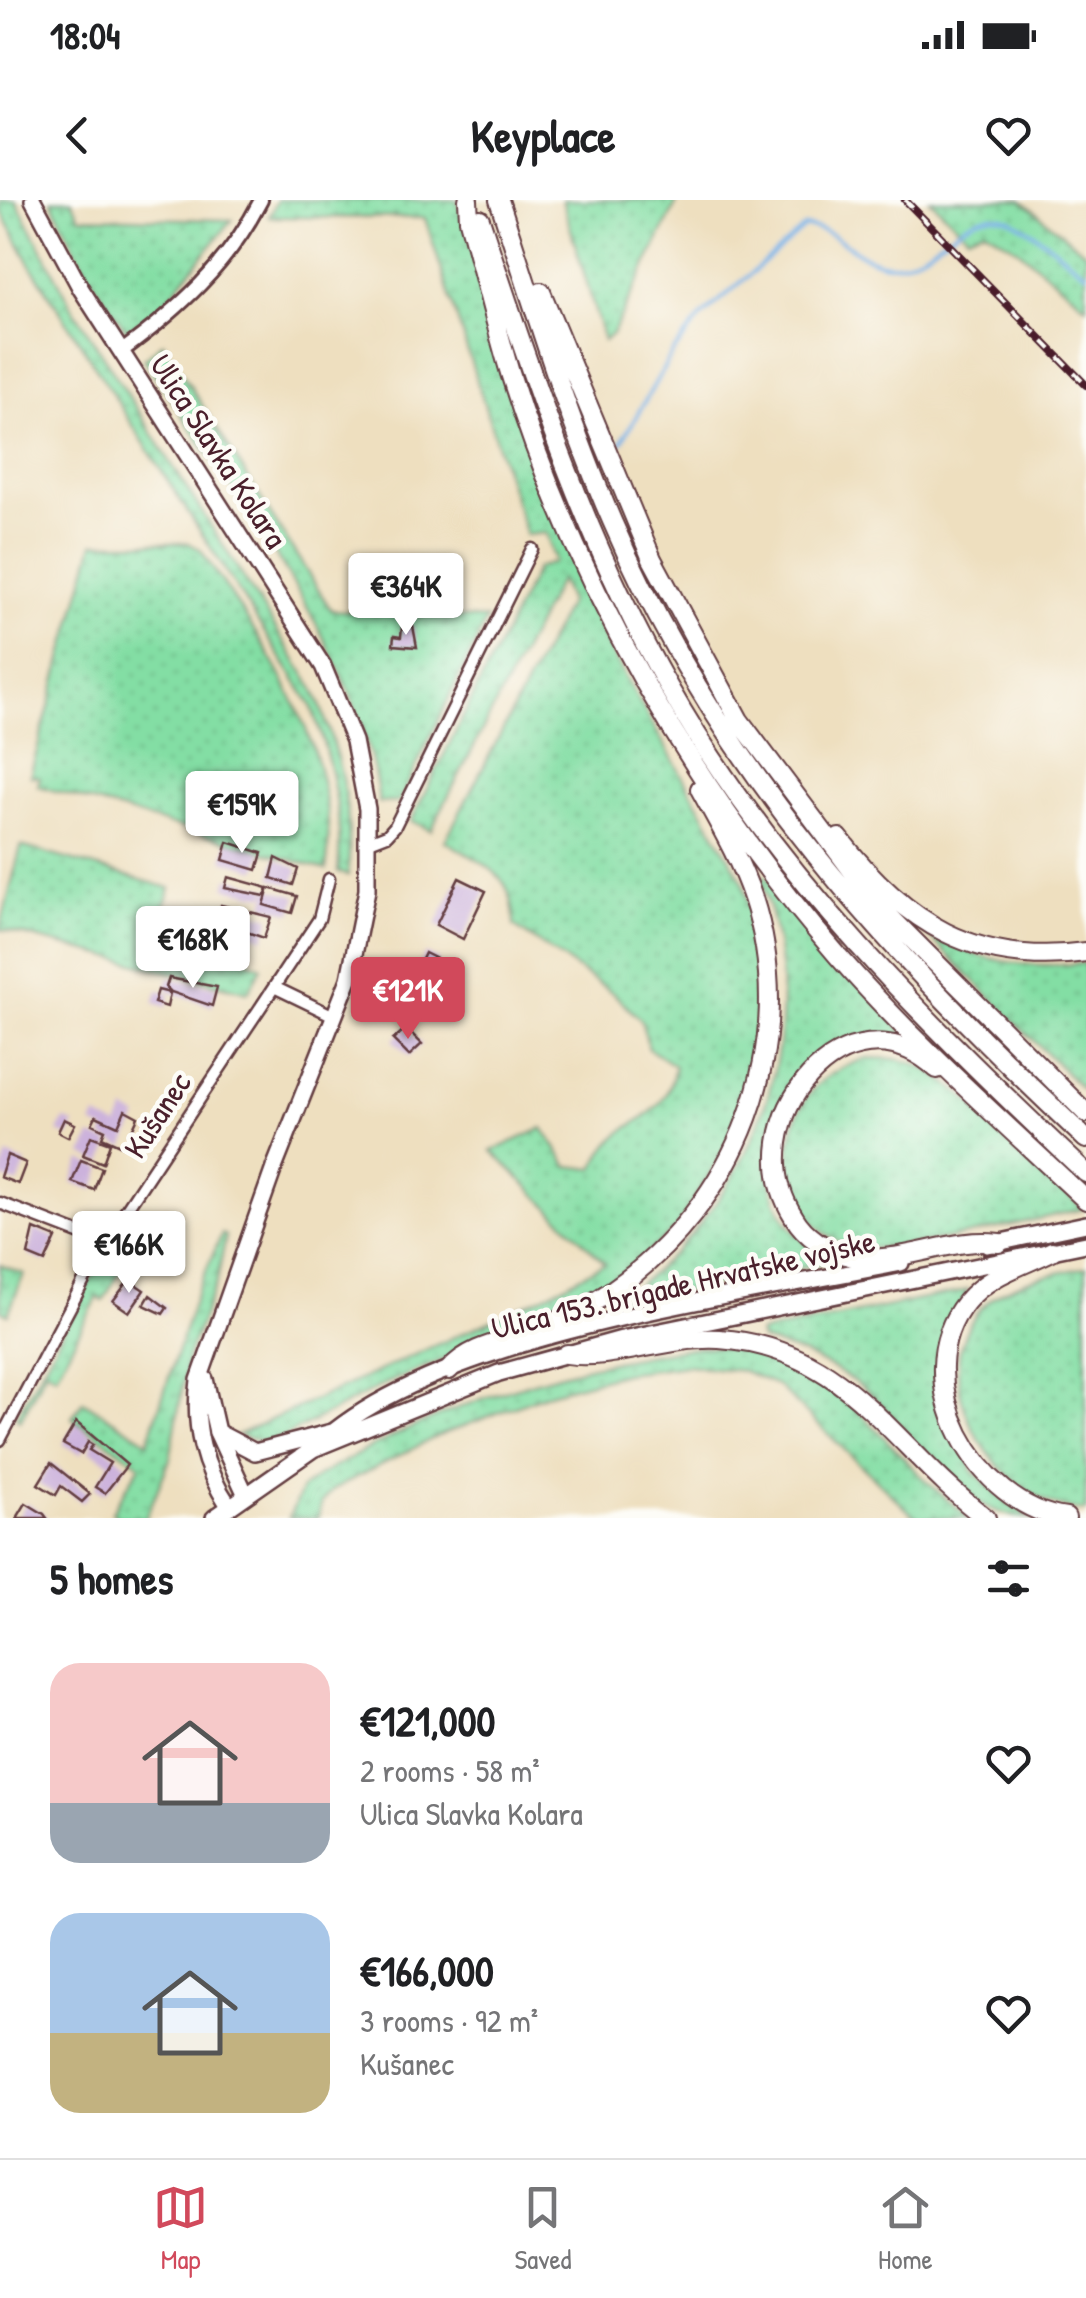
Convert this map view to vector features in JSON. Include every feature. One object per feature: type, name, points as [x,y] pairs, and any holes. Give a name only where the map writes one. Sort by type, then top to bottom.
[{"type":"highway","points":[[471,200],[469,220],[511,375],[558,503],[614,628],[652,696],[736,826],[838,956],[1086,1200]]},
{"type":"highway","points":[[471,200],[572,484],[600,551],[679,704],[754,816],[850,936],[924,1017],[1086,1173]]},
{"type":"highway","points":[[499,200],[612,522],[659,618],[720,723],[782,813],[870,924],[1086,1139]]},
{"type":"highway","points":[[517,255],[533,270],[630,513],[675,608],[739,720],[878,904],[1086,1113]]},
{"type":"highway","points":[[448,1370],[464,1355],[543,1328],[578,1310],[642,1266],[718,1182],[746,1125],[768,1026],[770,997],[761,929],[740,864],[654,712],[652,696]]},
{"type":"highway","points":[[778,770],[808,798],[866,873],[938,932],[993,951],[1026,956],[1086,952]]},
{"type":"highway","points":[[999,1243],[974,1239],[876,1258],[846,1256],[815,1240],[798,1225],[783,1201],[776,1176],[780,1122],[803,1080],[824,1062],[852,1049],[876,1045],[901,1049],[930,1063],[1012,1138],[1026,1144]]},
{"type":"highway","points":[[1052,1251],[992,1278],[966,1303],[946,1346],[944,1373],[955,1426],[980,1468],[1026,1504],[1066,1518]]},
{"type":"highway","points":[[567,1354],[584,1356],[649,1343],[716,1339],[777,1348],[840,1380],[875,1410],[952,1493],[986,1518]]},
{"type":"main road","name":"Ulica Slavka Kolara","points":[[33,200],[60,255],[323,666],[354,740],[369,842],[363,919],[349,979],[204,1365],[197,1397],[199,1438],[212,1479],[229,1506]]},
{"type":"main road","name":"Ulica 153. brigade Hrvatske vojske","points":[[313,1450],[381,1398],[448,1370],[614,1322],[1086,1224]]},
{"type":"main road","name":"Ulica 153. brigade Hrvatske vojske","points":[[214,1518],[245,1493],[313,1450],[460,1387],[567,1354],[1086,1244]]},
{"type":"main road","points":[[204,1365],[217,1432],[245,1493]]},
{"type":"main road","points":[[217,1432],[255,1452],[332,1432]]},
{"type":"street","points":[[122,351],[176,312],[210,276],[261,200]]},
{"type":"street","points":[[369,842],[387,835],[395,826],[532,549]]},
{"type":"street","name":"Kušanec","points":[[0,1440],[104,1243],[320,919],[329,878]]},
{"type":"street","points":[[274,987],[334,1016]]},
{"type":"street","points":[[0,1203],[104,1243]]},
{"type":"green space","points":[[0,200],[16,200],[71,305],[314,689],[342,780],[349,827],[348,875],[338,872],[339,829],[334,787],[311,705],[33,269],[0,209]]},
{"type":"green space","points":[[51,200],[72,200],[80,217],[232,220],[160,308],[126,331],[84,267]]},
{"type":"green space","points":[[277,200],[457,200],[584,594],[614,657],[743,882],[756,935],[763,1031],[742,1122],[676,1228],[611,1284],[560,1311],[385,1384],[270,1444],[237,1435],[542,1297],[605,1263],[492,1151],[543,1128],[568,1166],[594,1169],[616,1137],[662,1101],[675,1066],[649,1049],[641,1020],[614,994],[514,926],[513,908],[503,882],[485,865],[445,841],[569,602],[560,579],[431,830],[411,821],[537,568],[555,562],[546,533],[526,535],[425,218],[269,217]]},
{"type":"green space","points":[[562,200],[678,200],[613,333],[604,341]]},
{"type":"green space","points":[[930,200],[1021,200],[1086,253],[1086,306],[1016,248],[984,229],[968,236]]},
{"type":"green space","points":[[163,343],[331,610],[487,619],[399,802],[379,803],[368,746],[320,630],[287,572],[144,359]]},
{"type":"green space","points":[[94,543],[188,543],[200,549],[272,660],[310,741],[323,783],[328,826],[326,870],[38,786],[40,777],[30,776]]},
{"type":"green space","points":[[21,846],[170,888],[160,923],[262,967],[248,992],[0,929]]},
{"type":"green space","points":[[766,876],[914,1044],[862,1040],[802,1081],[778,1111],[769,1143],[775,1195],[793,1230],[832,1259],[830,1262],[624,1303],[623,1297],[669,1257],[709,1212],[740,1163],[763,1110],[777,1055],[782,997],[776,938],[760,878]]},
{"type":"green space","points":[[925,932],[964,950],[1003,961],[1043,965],[1086,963],[1086,1093]]},
{"type":"green space","points":[[867,1058],[907,1061],[939,1077],[1083,1209],[903,1246],[857,1247],[833,1239],[814,1224],[800,1204],[789,1157],[792,1133],[800,1109],[814,1088],[832,1074]]},
{"type":"green space","points":[[222,1234],[226,1236],[217,1281],[188,1355],[170,1459],[146,1518],[119,1518],[112,1512],[140,1465],[72,1418],[83,1401],[148,1442],[197,1291]]},
{"type":"green space","points":[[106,1252],[123,1266],[103,1301],[98,1297],[56,1375],[46,1369],[20,1421],[16,1417]]},
{"type":"green space","points":[[0,1265],[24,1274],[8,1314],[0,1310]]},
{"type":"green space","points":[[1086,1267],[1086,1511],[1055,1505],[1026,1490],[1000,1467],[980,1440],[965,1409],[958,1377],[961,1346],[985,1304],[1025,1282]]},
{"type":"green space","points":[[968,1290],[940,1347],[972,1470],[1010,1505],[1032,1518],[1005,1514],[982,1504],[940,1470],[865,1390],[816,1360],[761,1340],[759,1333]]},
{"type":"green space","points":[[699,1347],[748,1352],[788,1364],[822,1382],[970,1518],[916,1518],[777,1385],[743,1371],[687,1365],[625,1373],[549,1393],[438,1436],[332,1490],[322,1502],[318,1518],[289,1518],[302,1488],[410,1428],[551,1377],[599,1364]]},
{"type":"building","points":[[402,626],[413,626],[417,647],[393,645],[394,636],[401,637]]},
{"type":"building","points":[[228,842],[262,853],[257,870],[223,860]]},
{"type":"building","points":[[276,858],[298,869],[293,885],[271,878]]},
{"type":"building","points":[[228,877],[268,888],[265,896],[225,888]]},
{"type":"building","points":[[459,878],[486,891],[463,939],[436,925]]},
{"type":"building","points":[[269,888],[297,896],[292,913],[264,905]]},
{"type":"building","points":[[221,905],[271,917],[264,938],[241,930],[243,924],[217,917]]},
{"type":"building","points":[[192,928],[209,934],[206,942],[189,935]]},
{"type":"building","points":[[212,933],[234,939],[230,952],[209,943]]},
{"type":"building","points":[[425,953],[439,960],[424,991],[410,984]]},
{"type":"building","points":[[169,978],[217,987],[212,1006],[171,992],[166,987]]},
{"type":"building","points":[[158,990],[170,993],[167,1007],[154,1003]]},
{"type":"building","points":[[411,992],[420,997],[411,1012],[403,1007]]},
{"type":"building","points":[[406,1028],[422,1044],[409,1056],[393,1040]]},
{"type":"building","points":[[125,1110],[138,1117],[124,1147],[102,1137],[105,1130],[92,1124],[96,1116],[118,1126]]},
{"type":"building","points":[[64,1119],[75,1124],[68,1137],[58,1132]]},
{"type":"building","points":[[91,1136],[110,1143],[103,1163],[83,1155]]},
{"type":"building","points":[[7,1155],[26,1163],[18,1184],[0,1177]]},
{"type":"building","points":[[81,1160],[102,1168],[94,1190],[72,1182]]},
{"type":"building","points":[[34,1229],[56,1238],[45,1262],[28,1255]]},
{"type":"building","points":[[129,1280],[144,1290],[129,1312],[113,1301]]},
{"type":"building","points":[[150,1295],[167,1308],[163,1314],[144,1305]]},
{"type":"building","points":[[76,1422],[127,1465],[105,1493],[95,1487],[110,1463],[89,1450],[93,1445],[88,1442],[81,1454],[63,1444]]},
{"type":"building","points":[[51,1463],[90,1494],[82,1502],[61,1486],[56,1495],[38,1484]]},
{"type":"building","points":[[26,1503],[44,1514],[47,1518],[17,1518]]},
{"type":"waterway","points":[[621,443],[673,352],[702,316],[805,227],[826,232],[872,260],[899,263],[916,258],[977,219],[993,216],[1009,219],[1029,230],[1086,273]]},
{"type":"railway","points":[[905,200],[1086,385]]}]
